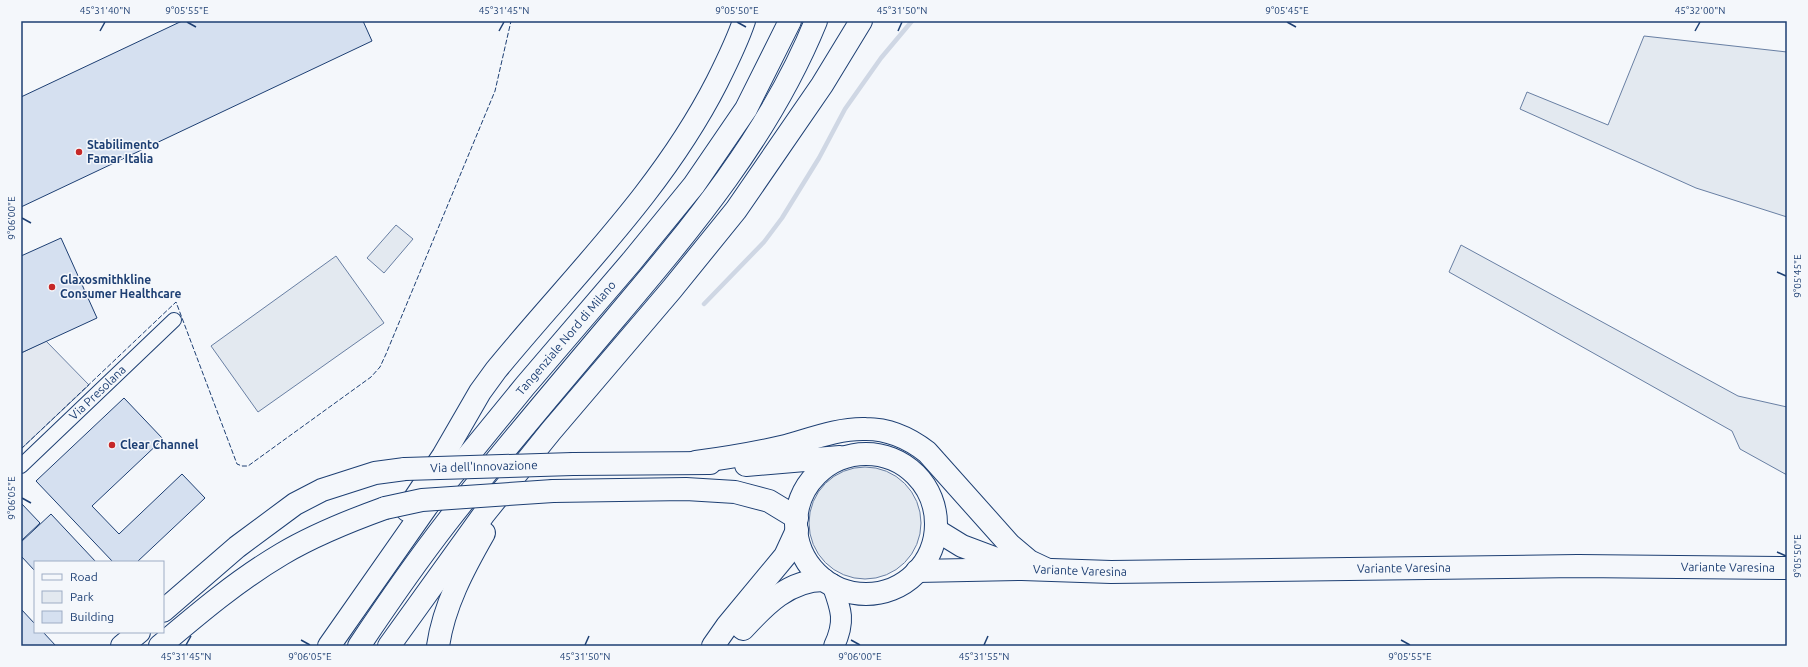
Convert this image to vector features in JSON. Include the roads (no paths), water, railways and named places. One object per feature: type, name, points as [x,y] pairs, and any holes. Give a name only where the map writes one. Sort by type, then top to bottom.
[{"type":"main road","points":[[325,646],[380,549],[443,456],[496,370],[627,217],[672,158],[698,118],[712,92],[744,21]]},
{"type":"main road","name":"Tangenziale Nord di Milano","points":[[329,646],[432,500],[525,386],[632,261],[694,185],[746,109],[790,21]]},
{"type":"main road","name":"Tangenziale Nord di Milano","points":[[359,646],[447,522],[509,444],[685,234],[722,187],[751,146],[775,104],[816,21]]},
{"type":"main road","points":[[782,143],[815,80],[842,21]]},
{"type":"main road","points":[[389,646],[484,514],[586,388],[708,246],[761,176],[822,85],[861,21]]},
{"type":"main road","points":[[438,646],[448,606],[475,548],[513,488],[556,437],[586,388]]},
{"type":"main road","points":[[696,462],[747,455],[858,429],[878,430],[895,434],[912,441],[927,452],[1010,545],[1029,561],[1051,571]]},
{"type":"main road","points":[[160,646],[209,604],[282,554],[339,526],[385,508],[422,500],[553,491],[686,489],[735,492],[769,501],[797,524],[803,553],[812,568],[828,582],[844,590],[855,593],[878,593],[899,585],[917,571],[930,552],[936,530],[935,513],[930,496],[917,475],[897,461],[873,454],[849,456],[826,466],[809,484],[803,494],[797,524],[785,556],[727,626],[713,646]]},
{"type":"main road","name":"Via dell'Innovazione","points":[[164,610],[237,546],[295,504],[322,490],[375,473],[405,469],[573,464],[696,462],[744,466],[781,464],[849,456]]},
{"type":"main road","name":"Variante Varesina","points":[[936,530],[962,546],[1022,569]]},
{"type":"main road","name":"Variante Varesina","points":[[917,571],[1022,569],[1111,572],[1578,566],[1787,568]]},
{"type":"main road","points":[[730,646],[757,613],[789,588],[805,581],[828,582]]},
{"type":"main road","points":[[122,646],[138,633]]},
{"type":"street","name":"Via Presolana","points":[[21,466],[174,320]]},
{"type":"street","points":[[828,582],[841,607],[841,629],[834,646]]},
{"type":"waterway","points":[[704,304],[764,242],[782,218],[819,158],[845,109],[881,58],[912,21]]},
{"type":"place","name":"Stabilimento Famar Italia","points":[[79,152]]},
{"type":"place","name":"Glaxosmithkline Consumer Healthcare","points":[[52,287]]},
{"type":"place","name":"Clear Channel","points":[[112,445]]}]
